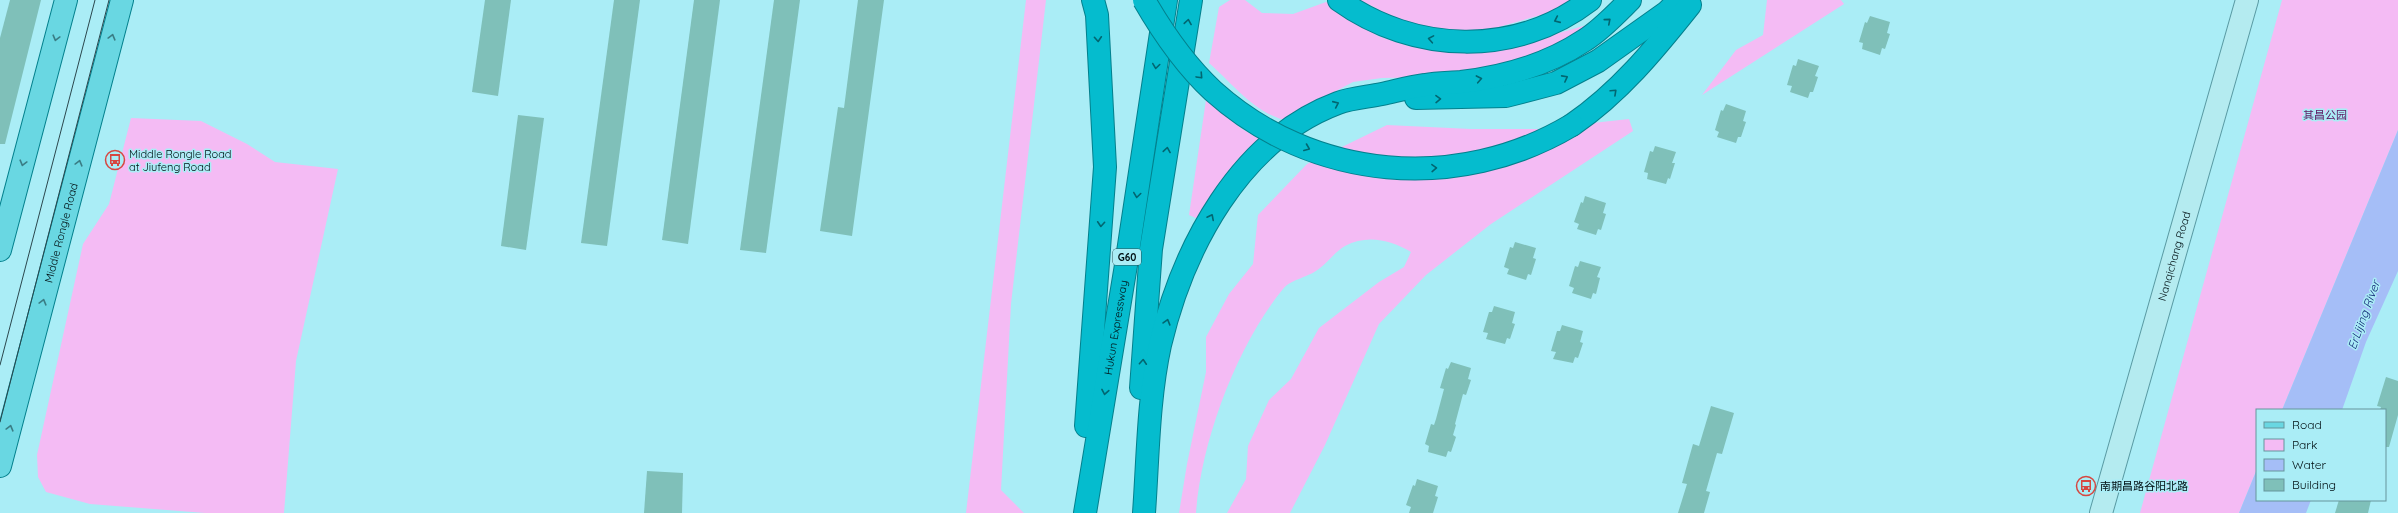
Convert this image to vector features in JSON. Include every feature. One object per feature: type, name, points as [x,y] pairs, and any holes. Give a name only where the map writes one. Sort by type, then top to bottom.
[{"type":"highway","points":[[1080,513],[1106,167],[1096,15],[1093,0]]},
{"type":"highway","points":[[1144,0],[1172,45],[1213,90],[1235,108],[1282,138],[1334,158],[1388,167],[1444,168],[1503,157],[1530,146],[1572,125],[1607,98],[1628,78],[1694,0]]},
{"type":"highway","name":"Hukun Expressway","points":[[1085,513],[1126,265],[1166,0]]},
{"type":"highway","name":"G60","points":[[1131,513],[1151,249],[1191,0]]},
{"type":"highway","points":[[1339,0],[1361,16],[1396,30],[1430,39],[1465,43],[1501,39],[1538,29],[1572,14],[1590,0]]},
{"type":"highway","points":[[1144,513],[1153,396],[1160,346],[1174,298],[1193,252],[1216,207],[1251,162],[1293,127],[1339,102],[1424,85],[1462,82],[1504,74],[1549,60],[1586,39],[1630,0]]},
{"type":"highway","points":[[1385,93],[1422,99],[1506,96],[1556,83],[1598,61],[1667,12],[1678,0]]},
{"type":"main road","points":[[0,250],[66,0]]},
{"type":"main road","name":"Middle Rongle Road","points":[[0,466],[122,0]]},
{"type":"main road","name":"Nanqichang Road","points":[[2101,513],[2247,0]]},
{"type":"green space","points":[[1026,0],[1046,0],[1011,304],[1001,490],[1024,513],[966,513]]},
{"type":"green space","points":[[1230,0],[1245,0],[1262,13],[1293,14],[1326,2],[1378,36],[1408,46],[1471,53],[1490,52],[1597,22],[1577,38],[1492,71],[1436,77],[1382,78],[1353,82],[1321,99],[1289,121],[1277,118],[1256,106],[1209,63],[1219,7]]},
{"type":"green space","points":[[1360,0],[1574,0],[1558,10],[1478,33],[1426,27],[1395,18]]},
{"type":"green space","points":[[1767,0],[1841,0],[1844,4],[1702,95],[1736,50],[1763,35]]},
{"type":"green space","name":"其昌公园","points":[[2282,0],[2398,0],[2398,130],[2282,409],[2256,409],[2256,471],[2239,513],[2140,513]]},
{"type":"green space","points":[[1206,100],[1242,129],[1260,139],[1233,166],[1218,186],[1198,219],[1189,215]]},
{"type":"green space","points":[[131,118],[201,121],[247,144],[275,162],[338,169],[296,361],[284,513],[205,513],[90,504],[46,492],[38,477],[37,455],[83,244],[109,204]]},
{"type":"green space","points":[[1629,119],[1633,131],[1491,224],[1426,275],[1379,324],[1325,445],[1290,513],[1227,513],[1246,479],[1248,446],[1269,400],[1291,379],[1319,328],[1379,282],[1404,267],[1411,252],[1395,244],[1379,240],[1370,239],[1353,242],[1342,248],[1316,271],[1286,286],[1266,312],[1251,338],[1224,395],[1205,456],[1199,485],[1196,513],[1179,513],[1187,464],[1206,372],[1206,337],[1229,294],[1253,264],[1258,215],[1307,164],[1387,125],[1471,129],[1538,129]]},
{"type":"water","name":"ErLijing River","points":[[2398,130],[2398,271],[2366,342],[2342,409],[2282,409]]},
{"type":"water","points":[[2256,471],[2256,501],[2311,501],[2306,513],[2239,513]]},
{"type":"building","points":[[10,0],[41,0],[5,144],[0,144],[0,38]]},
{"type":"building","points":[[485,0],[511,0],[498,96],[472,92]]},
{"type":"building","points":[[614,0],[640,0],[607,246],[581,243]]},
{"type":"building","points":[[694,0],[720,0],[688,244],[662,240]]},
{"type":"building","points":[[774,0],[800,0],[766,253],[740,250]]},
{"type":"building","points":[[858,0],[884,0],[852,236],[820,231],[838,107],[844,108]]},
{"type":"building","points":[[1870,16],[1890,22],[1887,33],[1890,34],[1885,49],[1882,48],[1880,55],[1862,49],[1863,43],[1859,42],[1865,22],[1867,23]]},
{"type":"building","points":[[1798,59],[1819,66],[1815,76],[1818,77],[1813,92],[1810,92],[1808,98],[1790,92],[1792,86],[1787,85],[1793,65],[1796,66]]},
{"type":"building","points":[[1726,104],[1746,111],[1743,121],[1746,122],[1741,137],[1738,137],[1736,143],[1717,137],[1719,132],[1715,130],[1721,110],[1723,111]]},
{"type":"building","points":[[518,115],[544,118],[526,250],[501,246]]},
{"type":"building","points":[[1655,146],[1676,152],[1672,163],[1675,163],[1670,179],[1668,178],[1666,184],[1647,179],[1648,173],[1644,172],[1650,151],[1653,152]]},
{"type":"building","points":[[1585,196],[1606,203],[1603,213],[1606,214],[1601,230],[1598,229],[1596,235],[1577,229],[1579,224],[1574,222],[1581,202],[1583,203]]},
{"type":"building","points":[[1515,242],[1536,248],[1533,258],[1536,259],[1531,275],[1528,274],[1526,280],[1507,274],[1509,269],[1504,267],[1510,247],[1513,248]]},
{"type":"building","points":[[1580,261],[1601,267],[1597,277],[1600,278],[1596,294],[1593,293],[1591,299],[1572,293],[1574,288],[1569,286],[1575,266],[1578,267]]},
{"type":"building","points":[[1494,306],[1515,312],[1512,323],[1515,324],[1510,339],[1507,338],[1505,344],[1486,339],[1488,333],[1483,332],[1489,312],[1492,312]]},
{"type":"building","points":[[1562,325],[1583,331],[1580,342],[1583,343],[1578,358],[1575,357],[1573,363],[1553,359],[1556,352],[1551,351],[1557,331],[1560,331]]},
{"type":"building","points":[[1451,362],[1471,368],[1468,379],[1471,380],[1466,395],[1463,394],[1455,424],[1453,435],[1456,437],[1451,452],[1448,451],[1446,457],[1428,452],[1429,446],[1425,444],[1431,424],[1434,425],[1436,419],[1444,389],[1440,388],[1446,368],[1448,369]]},
{"type":"building","points":[[2386,377],[2398,381],[2398,415],[2389,447],[2386,447],[2386,409],[2380,409],[2381,407],[2377,406]]},
{"type":"building","points":[[1711,406],[1734,413],[1722,454],[1717,453],[1706,491],[1710,492],[1704,513],[1678,513],[1687,484],[1682,483],[1693,444],[1699,446]]},
{"type":"building","points":[[647,471],[683,473],[682,513],[644,513]]},
{"type":"building","points":[[1417,479],[1438,486],[1435,496],[1438,497],[1433,513],[1409,513],[1411,507],[1406,505],[1413,485],[1415,486]]},
{"type":"building","points":[[2339,501],[2371,501],[2368,513],[2335,513]]},
{"type":"tram line","points":[[0,365],[95,0]]},
{"type":"tram line","points":[[0,422],[109,0]]},
{"type":"place","name":"Middle Rongle Road at Jiufeng Road","points":[[115,160]]},
{"type":"place","name":"南期昌路谷阳北路","points":[[2086,486]]}]
